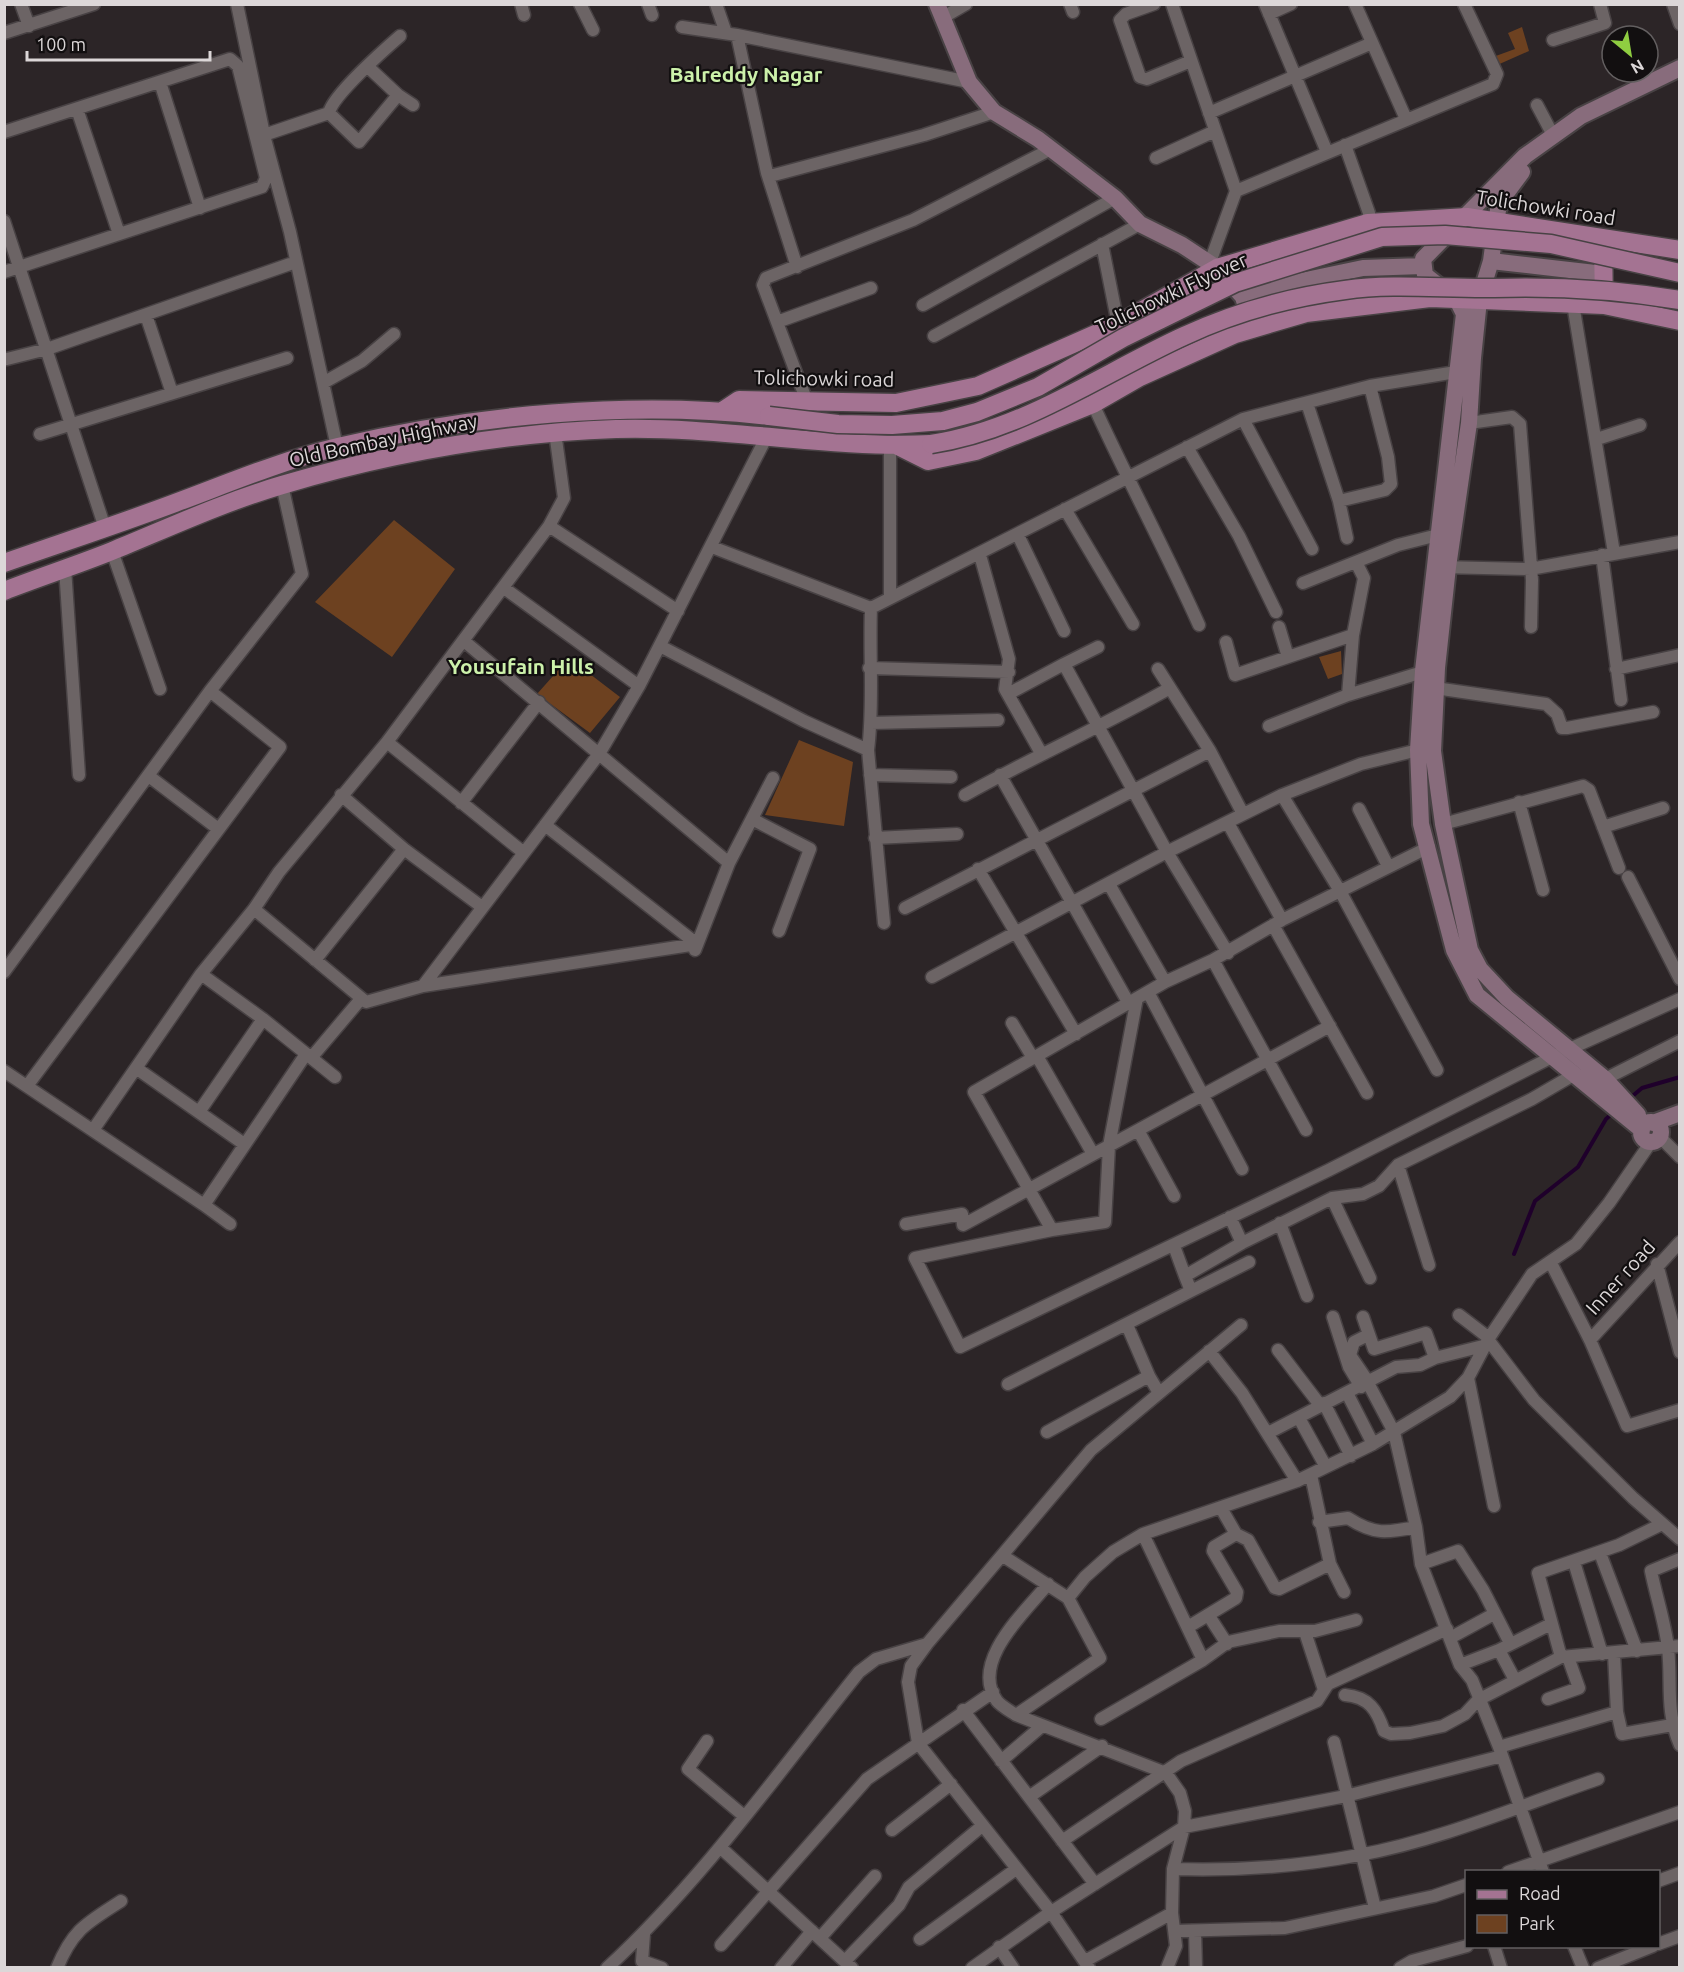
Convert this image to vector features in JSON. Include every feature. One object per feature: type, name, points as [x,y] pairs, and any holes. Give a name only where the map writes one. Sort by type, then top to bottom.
[{"type":"main road","name":"Tolichowki road","points":[[724,410],[739,400],[806,399],[896,403],[978,386],[1118,324],[1213,266],[1368,223],[1467,217],[1680,250]]},
{"type":"main road","name":"Tolichowki Flyover","points":[[724,410],[838,424],[892,425],[943,421],[977,412],[1038,387],[1123,338],[1235,284],[1382,237],[1445,235],[1551,244],[1680,273]]},
{"type":"main road","points":[[1603,238],[1604,305]]},
{"type":"main road","points":[[894,446],[931,444],[1003,425],[1036,411],[1185,335],[1280,304],[1345,290],[1468,286],[1618,292],[1680,300]]},
{"type":"main road","points":[[894,446],[928,461],[952,458],[1030,432],[1093,404],[1140,377],[1235,334],[1306,313],[1368,303],[1430,298],[1604,305],[1680,321]]},
{"type":"main road","name":"Old Bombay Highway","points":[[4,563],[250,475],[337,447],[472,422],[554,413],[724,410]]},
{"type":"main road","name":"Old Bombay Highway","points":[[4,591],[282,485],[410,453],[475,442],[555,432],[629,429],[730,431],[894,446]]},
{"type":"street","points":[[21,4],[29,26]]},
{"type":"street","points":[[4,33],[94,4]]},
{"type":"street","points":[[237,4],[264,135],[290,232],[337,447]]},
{"type":"street","points":[[580,4],[593,30]]},
{"type":"street","points":[[716,4],[732,34],[796,267]]},
{"type":"street","points":[[966,4],[940,11],[969,82],[994,112],[1115,198],[1140,224],[1182,245],[1213,266],[1243,297],[1253,328]]},
{"type":"street","points":[[1154,4],[1126,14],[1120,20],[1140,77],[1147,79],[1191,61]]},
{"type":"street","points":[[1172,4],[1236,191],[1213,266]]},
{"type":"street","points":[[1291,4],[1267,9],[1327,152]]},
{"type":"street","points":[[1355,4],[1406,119]]},
{"type":"street","points":[[1236,191],[1493,84],[1497,74],[1464,4]]},
{"type":"street","points":[[1553,40],[1605,23],[1600,4]]},
{"type":"street","points":[[1673,4],[1680,24]]},
{"type":"street","points":[[682,27],[732,34],[969,82]]},
{"type":"street","points":[[264,135],[329,113],[334,103],[367,66],[400,36]]},
{"type":"street","points":[[1209,113],[1372,43]]},
{"type":"street","points":[[4,132],[230,60],[238,66],[266,183],[262,187],[4,272]]},
{"type":"street","points":[[367,66],[398,95],[413,105]]},
{"type":"street","points":[[1441,567],[1438,535],[1464,314],[1457,300],[1431,283],[1425,275],[1423,259],[1428,251],[1467,217],[1525,156],[1581,116],[1680,68]]},
{"type":"street","points":[[160,82],[200,208]]},
{"type":"street","points":[[329,113],[359,142],[398,95]]},
{"type":"street","points":[[1537,105],[1554,137]]},
{"type":"street","points":[[76,109],[119,234]]},
{"type":"street","points":[[770,176],[924,135],[994,112]]},
{"type":"street","points":[[1156,158],[1215,131]]},
{"type":"street","points":[[1345,144],[1367,206],[1368,223]]},
{"type":"street","points":[[806,399],[764,280],[913,220],[1049,150]]},
{"type":"street","points":[[1536,150],[1502,199],[1495,220],[1491,261],[1479,300],[1469,423],[1441,567],[1430,669],[1420,824],[1429,847],[1454,950],[1477,995],[1561,1053],[1605,1079],[1621,1105]]},
{"type":"street","points":[[923,305],[1115,198]]},
{"type":"street","points":[[4,221],[105,528]]},
{"type":"street","points":[[934,336],[1140,224]]},
{"type":"street","points":[[1102,244],[1118,324]]},
{"type":"street","points":[[1491,261],[1604,274]]},
{"type":"street","points":[[7,359],[46,349],[290,264]]},
{"type":"street","points":[[1243,297],[1287,284],[1363,268],[1423,266]]},
{"type":"street","points":[[777,322],[872,288]]},
{"type":"street","points":[[1573,304],[1597,439],[1616,669],[1621,700]]},
{"type":"street","points":[[146,315],[172,393]]},
{"type":"street","points":[[323,383],[362,361],[394,334]]},
{"type":"street","points":[[40,434],[287,358]]},
{"type":"street","points":[[712,547],[871,608],[980,555],[1065,509],[1243,419],[1370,386],[1456,372]]},
{"type":"street","points":[[1340,501],[1385,490],[1391,484],[1388,457],[1370,386]]},
{"type":"street","points":[[1307,403],[1340,501],[1347,538]]},
{"type":"street","points":[[1093,404],[1126,478],[1174,569],[1199,625]]},
{"type":"street","points":[[1469,423],[1512,417],[1520,424],[1530,569],[1531,627]]},
{"type":"street","points":[[1243,419],[1312,549]]},
{"type":"street","points":[[1597,439],[1640,424]]},
{"type":"street","points":[[93,1130],[201,974],[254,909],[279,872],[387,742],[549,526],[564,498],[555,432]]},
{"type":"street","points":[[423,986],[599,754],[639,686],[767,436]]},
{"type":"street","points":[[890,598],[894,446]]},
{"type":"street","points":[[1187,447],[1239,536],[1276,612]]},
{"type":"street","points":[[4,972],[150,777],[210,691],[302,574],[282,485]]},
{"type":"street","points":[[1065,509],[1133,624]]},
{"type":"street","points":[[549,526],[678,611]]},
{"type":"street","points":[[1018,535],[1064,631]]},
{"type":"street","points":[[1304,583],[1398,545],[1438,535]]},
{"type":"street","points":[[1441,567],[1530,569],[1680,542]]},
{"type":"street","points":[[112,551],[160,689]]},
{"type":"street","points":[[980,555],[1009,659],[1009,672],[1004,684],[1041,753]]},
{"type":"street","points":[[1348,695],[1353,635],[1364,578],[1356,562]]},
{"type":"street","points":[[65,568],[79,774]]},
{"type":"street","points":[[504,588],[639,686]]},
{"type":"street","points":[[871,608],[869,668],[871,723],[868,750],[884,923]]},
{"type":"street","points":[[1279,627],[1288,657]]},
{"type":"street","points":[[1226,642],[1235,675],[1353,635]]},
{"type":"street","points":[[464,641],[729,863]]},
{"type":"street","points":[[660,646],[804,721],[868,750]]},
{"type":"street","points":[[1008,694],[1098,646]]},
{"type":"street","points":[[1616,669],[1680,655]]},
{"type":"street","points":[[1064,664],[1167,852],[1228,953]]},
{"type":"street","points":[[869,668],[1009,672]]},
{"type":"street","points":[[1158,669],[1210,752],[1243,814]]},
{"type":"street","points":[[1430,669],[1435,688],[1425,750],[1470,950],[1480,969],[1561,1053],[1575,1074],[1621,1105],[1680,1157]]},
{"type":"street","points":[[1269,726],[1348,695],[1430,669]]},
{"type":"street","points":[[965,795],[1041,753],[1099,728],[1170,688]]},
{"type":"street","points":[[1435,688],[1546,704],[1557,714],[1562,728],[1653,712]]},
{"type":"street","points":[[27,1086],[280,747],[210,691]]},
{"type":"street","points":[[461,803],[539,702]]},
{"type":"street","points":[[871,723],[998,720]]},
{"type":"street","points":[[387,742],[524,853]]},
{"type":"street","points":[[932,977],[1167,852],[1282,795],[1361,764],[1425,750]]},
{"type":"street","points":[[905,908],[1036,838],[1210,752]]},
{"type":"street","points":[[870,775],[951,777]]},
{"type":"street","points":[[1000,776],[1071,905],[1138,997],[1204,1094],[1242,1169]]},
{"type":"street","points":[[150,777],[218,828]]},
{"type":"street","points":[[696,947],[729,863],[773,778]]},
{"type":"street","points":[[1443,824],[1583,786],[1589,790],[1623,872],[1680,979]]},
{"type":"street","points":[[341,795],[404,849],[482,907]]},
{"type":"street","points":[[1282,795],[1340,891],[1437,1070]]},
{"type":"street","points":[[1519,802],[1543,890]]},
{"type":"street","points":[[1603,827],[1663,808]]},
{"type":"street","points":[[1359,809],[1388,866]]},
{"type":"street","points":[[752,819],[810,849],[779,931]]},
{"type":"street","points":[[1228,823],[1330,1026],[1367,1093]]},
{"type":"street","points":[[545,825],[696,947]]},
{"type":"street","points":[[875,838],[957,834]]},
{"type":"street","points":[[1052,1230],[974,1092],[1165,982],[1228,953],[1278,922],[1429,847]]},
{"type":"street","points":[[315,960],[404,849]]},
{"type":"street","points":[[978,869],[1014,934],[1076,1034]]},
{"type":"street","points":[[1109,884],[1165,982]]},
{"type":"street","points":[[254,909],[360,1000],[371,1002],[423,986],[696,947]]},
{"type":"street","points":[[1213,960],[1306,1130]]},
{"type":"street","points":[[201,974],[263,1019],[335,1077]]},
{"type":"street","points":[[1138,997],[1109,1146],[1105,1222],[1052,1230],[915,1258],[960,1347],[1174,1246],[1561,1053],[1680,999]]},
{"type":"street","points":[[204,1205],[244,1144],[309,1056],[360,1000]]},
{"type":"street","points":[[199,1112],[263,1019]]},
{"type":"street","points":[[1012,1023],[1035,1057],[1092,1154]]},
{"type":"street","points":[[906,1224],[962,1214],[963,1225],[1330,1026]]},
{"type":"street","points":[[1605,1079],[1680,1041]]},
{"type":"street","points":[[136,1068],[244,1144]]},
{"type":"street","points":[[4,1071],[230,1224]]},
{"type":"street","points":[[1185,1276],[1242,1243],[1332,1198],[1363,1194],[1379,1186],[1398,1165],[1532,1100],[1575,1074]]},
{"type":"street","points":[[1066,1596],[1113,1552],[1143,1534],[1298,1481],[1373,1444],[1450,1397],[1467,1378],[1488,1341],[1532,1274],[1576,1244],[1609,1203],[1651,1131],[1680,1113]]},
{"type":"street","points":[[1138,1130],[1174,1196]]},
{"type":"street","points":[[1398,1165],[1429,1265]]},
{"type":"street","points":[[1332,1198],[1370,1278]]},
{"type":"street","points":[[1230,1217],[1242,1243]]},
{"type":"street","points":[[1280,1223],[1307,1296]]},
{"type":"street","name":"Inner road","points":[[1590,1340],[1657,1264],[1680,1242]]},
{"type":"street","points":[[1174,1246],[1191,1291]]},
{"type":"street","points":[[1008,1384],[1249,1262]]},
{"type":"street","points":[[1551,1263],[1590,1340],[1627,1426],[1680,1410]]},
{"type":"street","points":[[1657,1264],[1680,1352]]},
{"type":"street","points":[[1459,1315],[1488,1341],[1534,1400],[1680,1539]]},
{"type":"street","points":[[1333,1317],[1348,1367],[1366,1384]]},
{"type":"street","points":[[1363,1317],[1374,1349],[1426,1333],[1435,1358]]},
{"type":"street","points":[[1126,1325],[1159,1394]]},
{"type":"street","points":[[1172,1913],[1087,1964],[1052,1912],[918,1743],[908,1682],[911,1666],[927,1644],[1091,1450],[1241,1325]]},
{"type":"street","points":[[1368,1335],[1354,1342],[1350,1355],[1394,1432],[1416,1527],[1420,1564],[1460,1665],[1472,1680],[1478,1700],[1501,1751],[1541,1867]]},
{"type":"street","points":[[1268,1433],[1396,1367],[1420,1365],[1488,1341]]},
{"type":"street","points":[[1278,1350],[1322,1404],[1351,1456]]},
{"type":"street","points":[[1209,1352],[1235,1384],[1298,1481]]},
{"type":"street","points":[[1047,1432],[1149,1376]]},
{"type":"street","points":[[1467,1378],[1494,1506]]},
{"type":"street","points":[[1347,1393],[1373,1444]]},
{"type":"street","points":[[1299,1418],[1326,1467]]},
{"type":"street","points":[[1311,1475],[1319,1522],[1330,1564],[1344,1592]]},
{"type":"street","points":[[1221,1508],[1236,1534],[1248,1540],[1275,1588],[1279,1589],[1330,1564]]},
{"type":"street","points":[[1319,1522],[1348,1518],[1361,1526],[1382,1533],[1416,1527]]},
{"type":"street","points":[[1548,1699],[1579,1688],[1551,1624],[1538,1573],[1575,1562],[1662,1524]]},
{"type":"street","points":[[1143,1534],[1203,1660]]},
{"type":"street","points":[[1188,1628],[1238,1595],[1214,1551],[1214,1547],[1236,1534]]},
{"type":"street","points":[[1420,1564],[1458,1551],[1483,1590],[1494,1614],[1515,1680]]},
{"type":"street","points":[[1600,1552],[1637,1651]]},
{"type":"street","points":[[1003,1556],[1066,1596],[1100,1658],[1022,1711]]},
{"type":"street","points":[[1680,1559],[1651,1570],[1674,1647],[1674,1716],[1680,1744]]},
{"type":"street","points":[[1575,1562],[1608,1654],[1622,1734],[1674,1716]]},
{"type":"street","points":[[1050,1585],[997,1647],[988,1669],[993,1692],[998,1702],[1022,1711],[1042,1726],[1102,1746],[1167,1772],[1180,1794],[1189,1826],[1177,1869],[1172,1913],[1185,1931],[1196,1968]]},
{"type":"street","points":[[1062,1841],[1182,1761],[1317,1701],[1328,1684],[1494,1614]]},
{"type":"street","points":[[1209,1616],[1227,1644]]},
{"type":"street","points":[[1101,1719],[1227,1644],[1279,1631],[1305,1632],[1356,1620]]},
{"type":"street","points":[[1460,1665],[1551,1624]]},
{"type":"street","points":[[1305,1632],[1324,1690]]},
{"type":"street","points":[[608,1968],[644,1934],[721,1848],[859,1672],[876,1659],[927,1644]]},
{"type":"street","points":[[1345,1695],[1367,1701],[1376,1709],[1384,1731],[1391,1734],[1443,1726],[1465,1714],[1478,1700],[1565,1657],[1674,1647]]},
{"type":"street","points":[[721,1945],[867,1779],[963,1710],[993,1692]]},
{"type":"street","points":[[963,1710],[1095,1884]]},
{"type":"street","points":[[972,1968],[1052,1912],[1189,1826],[1346,1796],[1501,1751],[1617,1713]]},
{"type":"street","points":[[1001,1761],[1042,1726]]},
{"type":"street","points":[[707,1742],[688,1768],[744,1816]]},
{"type":"street","points":[[1334,1742],[1360,1855],[1375,1908]]},
{"type":"street","points":[[1029,1797],[1102,1746]]},
{"type":"street","points":[[1177,1869],[1200,1871],[1285,1867],[1360,1855],[1444,1834],[1598,1779]]},
{"type":"street","points":[[892,1830],[951,1784]]},
{"type":"street","points":[[1521,1870],[1541,1867],[1680,1812]]},
{"type":"street","points":[[721,1848],[848,1964],[899,1905],[909,1887],[982,1826]]},
{"type":"street","points":[[920,1939],[1016,1869]]},
{"type":"street","points":[[1660,1881],[1680,1874]]},
{"type":"street","points":[[781,1968],[875,1876]]},
{"type":"street","points":[[1185,1931],[1285,1928],[1434,1896],[1465,1886]]},
{"type":"street","points":[[57,1968],[65,1947],[78,1930],[121,1901]]},
{"type":"street","points":[[1167,1968],[1185,1931]]},
{"type":"street","points":[[644,1934],[642,1961],[660,1967]]},
{"type":"street","points":[[1660,1944],[1680,1936]]},
{"type":"street","points":[[999,1947],[1013,1968]]},
{"type":"street","points":[[1400,1968],[1412,1961],[1465,1948]]},
{"type":"street","points":[[1494,1948],[1502,1968]]},
{"type":"street","points":[[1574,1948],[1582,1968]]},
{"type":"street","points":[[1598,1968],[1650,1948]]},
{"type":"green space","points":[[1522,27],[1529,51],[1495,66],[1493,57],[1515,49],[1508,33]]},
{"type":"green space","points":[[394,520],[455,569],[392,657],[315,602]]},
{"type":"green space","points":[[1341,651],[1342,674],[1328,679],[1319,657]]},
{"type":"green space","points":[[569,658],[620,697],[590,733],[537,694]]},
{"type":"green space","points":[[799,740],[853,762],[844,826],[765,815]]},
{"type":"waterway","points":[[1629,1099],[1642,1088],[1680,1077]]},
{"type":"waterway","points":[[1514,1254],[1535,1201],[1578,1167],[1606,1119],[1614,1112]]},
{"type":"district","name":"Balreddy Nagar","points":[[746,74]]},
{"type":"district","name":"Yousufain Hills","points":[[521,666]]}]
